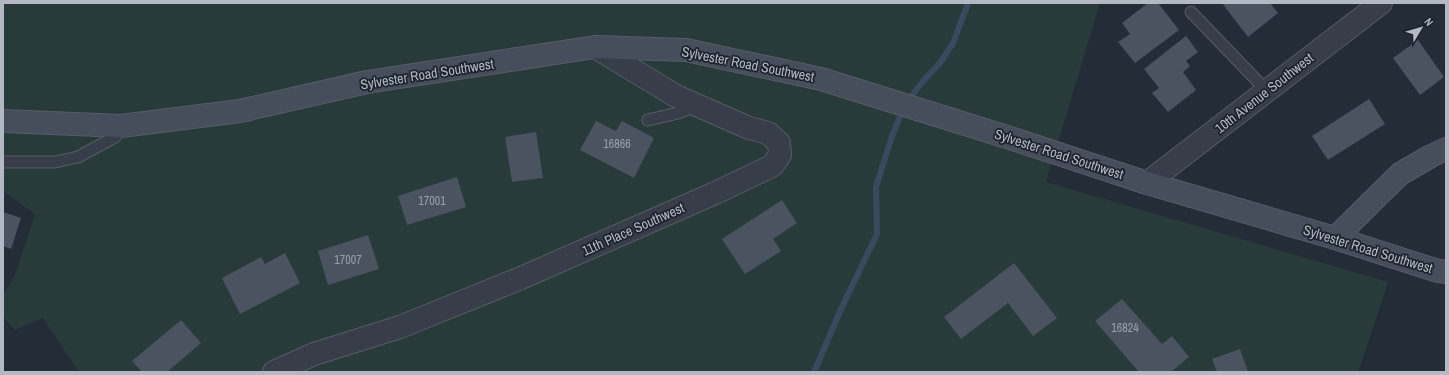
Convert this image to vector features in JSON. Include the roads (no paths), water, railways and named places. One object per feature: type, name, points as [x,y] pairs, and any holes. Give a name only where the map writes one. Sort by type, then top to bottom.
[{"type":"street","name":"10th Avenue Southwest","points":[[1147,183],[1381,3]]},
{"type":"street","name":"Sylvester Road Southwest","points":[[3,121],[121,126],[240,111],[367,82],[595,47],[686,50],[821,79],[1007,136],[1147,183],[1335,238],[1438,271],[1446,272]]},
{"type":"street","name":"11th Place Southwest","points":[[274,372],[314,354],[400,326],[521,278],[713,194],[772,166],[780,155],[779,143],[768,133],[749,128],[676,96],[595,47]]},
{"type":"street","points":[[1335,238],[1400,174],[1446,149]]},
{"type":"lane","points":[[1191,12],[1267,90]]},
{"type":"lane","points":[[648,120],[678,113],[698,105]]},
{"type":"lane","points":[[3,162],[55,162],[78,157],[115,136],[121,126]]},
{"type":"waterway","points":[[908,101],[923,81],[940,63],[953,43],[968,3]]},
{"type":"waterway","points":[[814,372],[841,309],[877,234],[876,187],[892,136],[903,109]]}]
